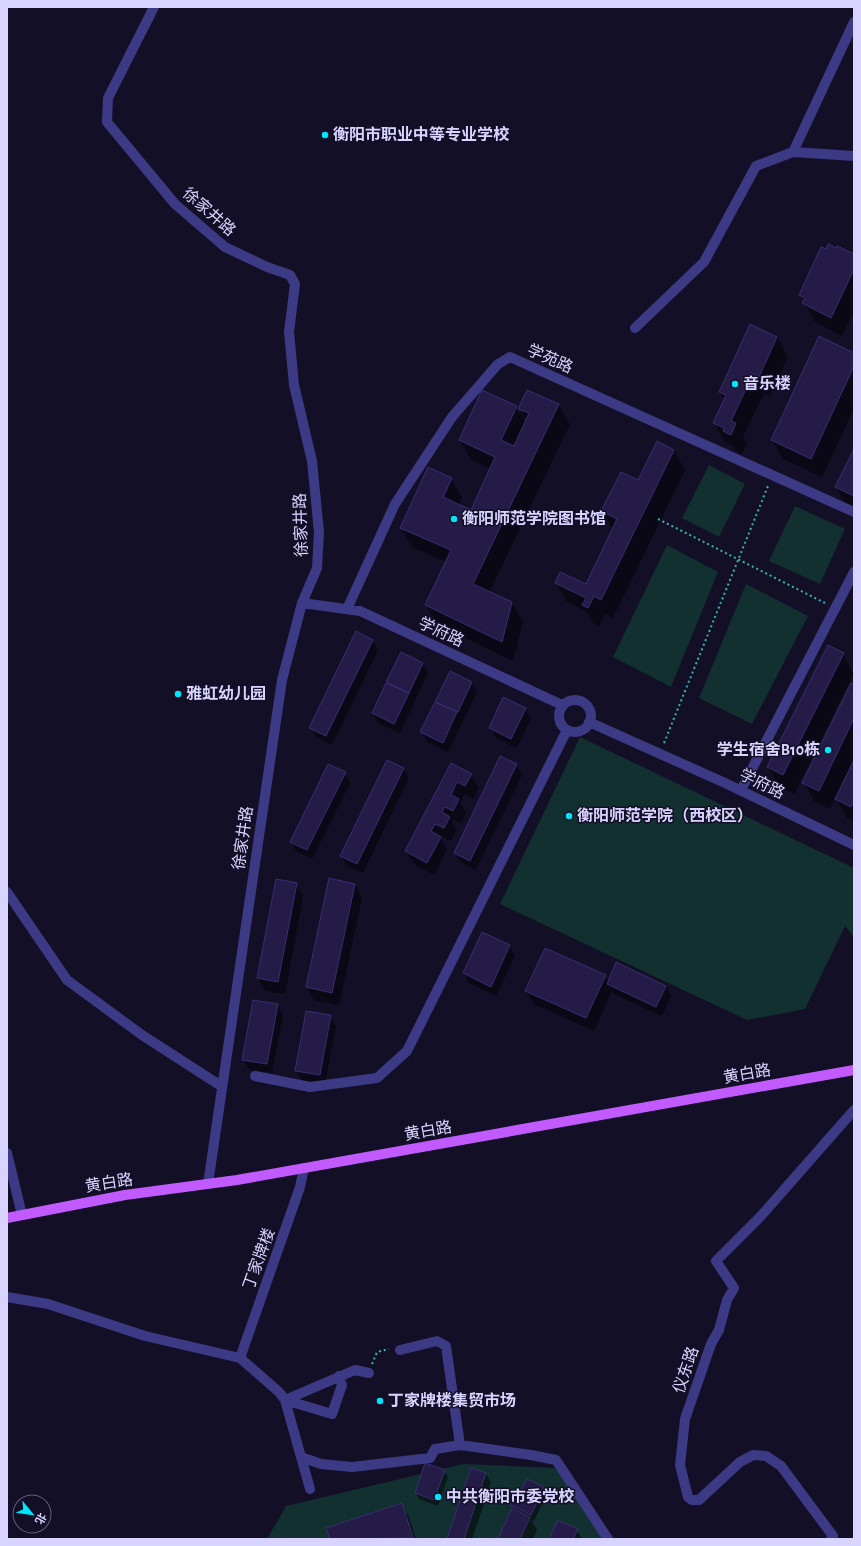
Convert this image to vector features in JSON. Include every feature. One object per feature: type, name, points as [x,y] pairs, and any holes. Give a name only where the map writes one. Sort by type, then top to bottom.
[{"type":"main road","name":"黄白路","points":[[7,1218],[125,1195],[208,1184],[304,1168],[854,1070]]},
{"type":"street","name":"徐家井路","points":[[154,7],[108,98],[107,122],[180,209],[225,247],[267,267],[290,275],[295,284],[289,332],[294,385],[312,461],[319,532],[317,568],[302,603],[282,680],[208,1184]]},
{"type":"street","points":[[793,152],[854,22]]},
{"type":"street","points":[[635,328],[704,262],[756,166],[793,152],[854,156]]},
{"type":"street","name":"学苑路","points":[[347,609],[394,504],[452,417],[498,364],[510,357],[854,512]]},
{"type":"street","points":[[741,790],[854,572]]},
{"type":"street","name":"学府路","points":[[302,603],[360,611],[562,705]]},
{"type":"street","points":[[568,701],[582,701],[590,710],[591,716],[589,722],[586,727],[577,731],[567,730],[562,725],[559,718],[559,712],[562,705],[568,701]]},
{"type":"street","name":"学府路","points":[[589,722],[741,790],[854,845]]},
{"type":"street","points":[[255,1076],[310,1087],[376,1078],[407,1051],[567,730]]},
{"type":"street","points":[[7,892],[67,980],[142,1035],[222,1086]]},
{"type":"street","name":"仪东路","points":[[831,1539],[833,1536],[781,1466],[766,1456],[753,1455],[740,1462],[699,1500],[692,1500],[688,1497],[680,1465],[685,1418],[711,1344],[719,1330],[726,1300],[734,1288],[716,1261],[760,1216],[854,1110]]},
{"type":"street","points":[[7,1153],[22,1215]]},
{"type":"street","name":"丁家牌楼","points":[[240,1358],[300,1187],[304,1168]]},
{"type":"street","points":[[7,1297],[48,1304],[145,1336],[240,1358],[279,1392],[285,1400],[310,1489]]},
{"type":"street","points":[[400,1350],[437,1341],[446,1346],[460,1445]]},
{"type":"street","points":[[285,1400],[354,1370],[369,1373]]},
{"type":"street","points":[[285,1400],[332,1414],[342,1386],[339,1376]]},
{"type":"street","points":[[301,1457],[321,1464],[352,1467],[430,1458],[435,1449],[460,1445],[556,1460],[608,1539]]},
{"type":"path","points":[[660,754],[772,475]]},
{"type":"path","points":[[658,519],[836,608]]},
{"type":"path","points":[[369,1373],[377,1352],[389,1348],[400,1350]]},
{"type":"green space","points":[[709,465],[745,484],[719,537],[682,518]]},
{"type":"green space","points":[[795,506],[845,529],[820,584],[769,561]]},
{"type":"green space","points":[[667,545],[718,572],[671,687],[613,657]]},
{"type":"green space","points":[[746,584],[808,616],[752,724],[699,698]]},
{"type":"green space","points":[[580,737],[854,868],[854,937],[845,926],[805,1009],[747,1020],[500,904]]},
{"type":"green space","name":"中共衡阳市委党校","points":[[463,1464],[557,1468],[603,1539],[267,1539],[286,1506]]},
{"type":"building","points":[[828,244],[837,248],[837,246],[854,254],[854,269],[831,318],[802,303],[805,298],[799,295],[821,247],[826,249]]},
{"type":"building","name":"音乐楼","points":[[750,324],[777,337],[759,377],[753,374],[731,421],[736,423],[731,435],[723,431],[724,428],[713,423],[726,395],[719,392]]},
{"type":"building","points":[[819,336],[854,353],[854,366],[811,459],[771,440]]},
{"type":"building","name":"衡阳师范学院图书馆","points":[[482,390],[517,406],[501,440],[514,446],[529,413],[518,409],[527,390],[559,404],[473,584],[512,602],[502,642],[425,605],[451,550],[400,528],[428,467],[452,478],[443,497],[471,510],[495,457],[459,440]]},
{"type":"building","points":[[657,441],[674,450],[601,600],[594,596],[588,608],[582,605],[586,598],[555,583],[560,572],[586,584],[617,519],[601,511],[621,472],[638,480]]},
{"type":"building","points":[[854,449],[854,496],[835,487]]},
{"type":"building","points":[[356,631],[373,640],[326,736],[309,728]]},
{"type":"building","points":[[828,645],[844,653],[783,775],[767,767]]},
{"type":"building","points":[[401,652],[423,663],[409,693],[386,682]]},
{"type":"building","points":[[450,671],[472,682],[458,712],[435,702]]},
{"type":"building","points":[[386,683],[409,693],[394,724],[372,713]]},
{"type":"building","name":"学生宿舍B10栋","points":[[851,683],[854,684],[854,718],[819,791],[802,783]]},
{"type":"building","points":[[503,697],[526,708],[511,739],[489,728]]},
{"type":"building","points":[[435,702],[457,712],[443,743],[420,732]]},
{"type":"building","points":[[500,756],[517,764],[470,861],[454,853]]},
{"type":"building","points":[[387,760],[404,768],[357,864],[340,856]]},
{"type":"building","points":[[854,760],[854,801],[851,807],[835,799]]},
{"type":"building","points":[[451,763],[472,774],[465,786],[457,782],[451,795],[459,799],[453,811],[445,807],[442,812],[450,817],[444,828],[435,824],[431,831],[441,837],[427,863],[405,851]]},
{"type":"building","points":[[328,764],[346,772],[307,850],[290,842]]},
{"type":"building","points":[[329,878],[355,884],[332,993],[306,987]]},
{"type":"building","points":[[276,879],[297,883],[278,982],[257,978]]},
{"type":"building","points":[[482,932],[510,945],[491,987],[463,973]]},
{"type":"building","points":[[545,948],[606,975],[586,1018],[525,991]]},
{"type":"building","points":[[616,962],[666,986],[656,1007],[607,984]]},
{"type":"building","points":[[253,1000],[278,1004],[267,1064],[242,1060]]},
{"type":"building","points":[[306,1011],[331,1015],[320,1075],[295,1071]]},
{"type":"building","points":[[425,1463],[445,1470],[434,1500],[415,1493]]},
{"type":"building","points":[[471,1468],[486,1473],[464,1539],[447,1539]]},
{"type":"building","points":[[527,1479],[544,1487],[531,1515],[510,1505],[518,1489],[521,1490]]},
{"type":"building","points":[[402,1503],[413,1538],[330,1539],[326,1528]]},
{"type":"building","points":[[512,1508],[530,1517],[520,1539],[498,1539]]},
{"type":"building","points":[[558,1520],[578,1529],[573,1539],[549,1539]]},
{"type":"place","name":"衡阳市职业中等专业学校","points":[[325,135]]},
{"type":"place","name":"音乐楼","points":[[735,384]]},
{"type":"place","name":"衡阳师范学院图书馆","points":[[454,519]]},
{"type":"place","name":"雅虹幼儿园","points":[[178,694]]},
{"type":"place","name":"学生宿舍B10栋","points":[[828,750]]},
{"type":"place","name":"衡阳师范学院（西校区）","points":[[569,816]]},
{"type":"place","name":"丁家牌楼集贸市场","points":[[380,1401]]},
{"type":"place","name":"中共衡阳市委党校","points":[[438,1497]]}]
